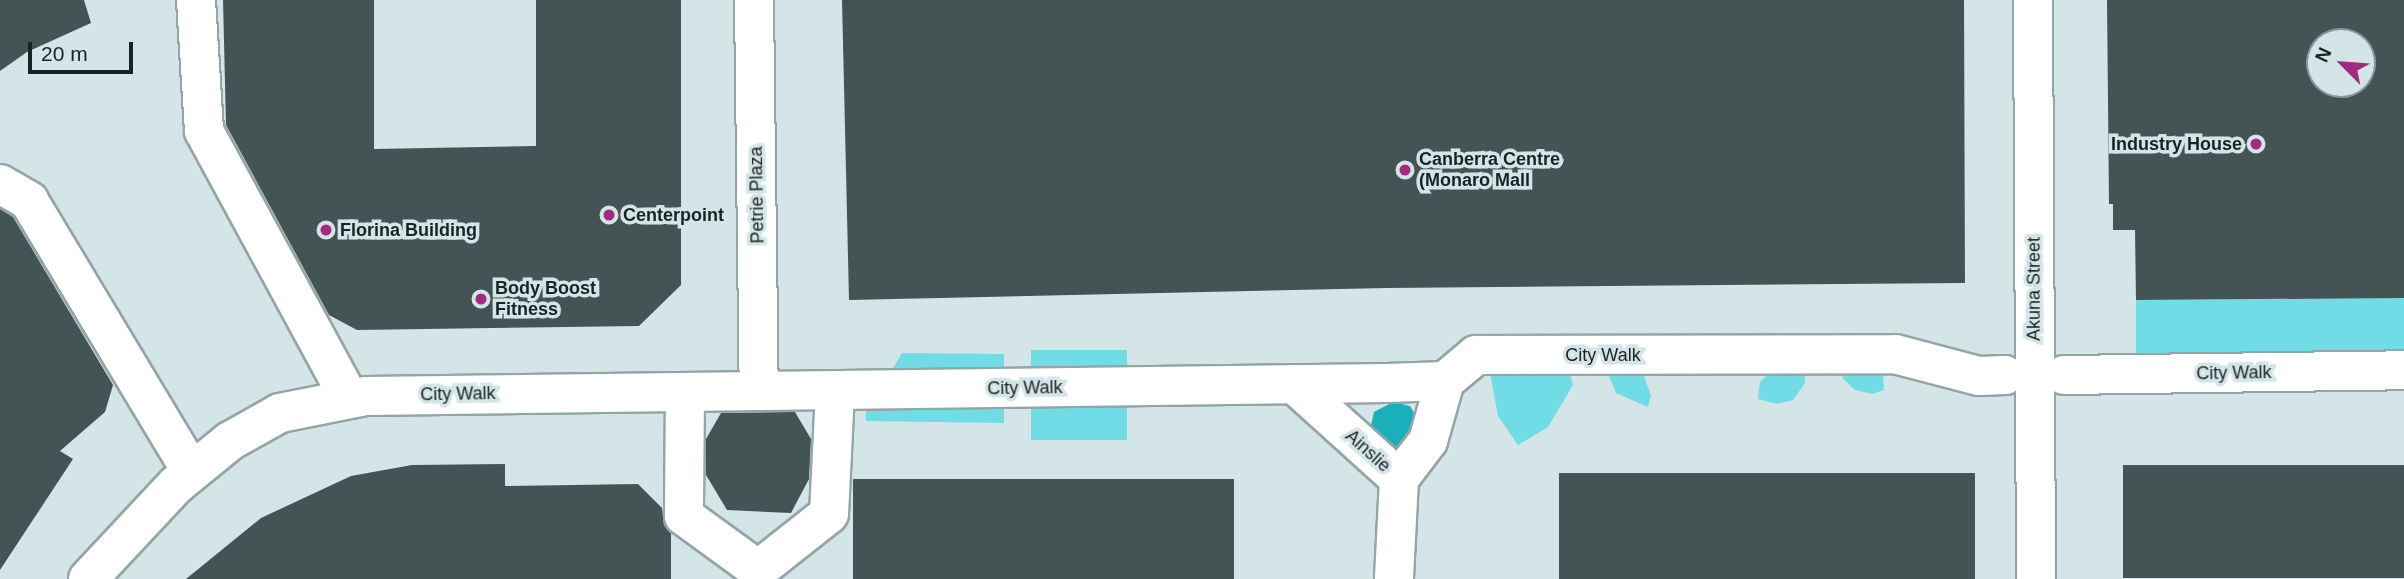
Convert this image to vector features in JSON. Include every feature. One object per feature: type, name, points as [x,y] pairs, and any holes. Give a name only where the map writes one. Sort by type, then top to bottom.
[{"type":"street","points":[[196,0],[204,131],[349,398]]},
{"type":"street","name":"Petrie Plaza","points":[[754,0],[760,391]]},
{"type":"street","name":"Akuna Street","points":[[2033,0],[2036,579]]},
{"type":"street","points":[[0,184],[29,201],[192,472]]},
{"type":"street","name":"City Walk","points":[[92,576],[192,472],[230,441],[280,413],[349,398],[1445,381],[1476,355],[1895,354],[1979,376],[2005,375]]},
{"type":"street","name":"City Walk","points":[[2064,375],[2404,370]]},
{"type":"street","points":[[1399,479],[1429,441],[1445,381]]},
{"type":"street","name":"Ainslie","points":[[1294,384],[1399,479],[1394,579]]},
{"type":"street","points":[[685,392],[684,516],[758,574],[829,514],[835,390]]},
{"type":"shaded area","points":[[2404,227],[2404,353],[2136,357],[2136,300],[2374,298]]},
{"type":"shaded area","points":[[1031,350],[1127,350],[1127,440],[1031,440]]},
{"type":"shaded area","points":[[902,353],[1004,354],[1004,423],[866,421],[865,370],[892,370]]},
{"type":"shaded area","points":[[1488,362],[1560,371],[1571,377],[1573,385],[1548,427],[1518,445],[1498,416]]},
{"type":"shaded area","points":[[1840,365],[1883,372],[1884,390],[1872,394],[1855,390],[1843,379]]},
{"type":"shaded area","points":[[1641,367],[1651,396],[1648,407],[1616,393],[1609,376],[1609,368]]},
{"type":"shaded area","points":[[1774,368],[1805,370],[1805,383],[1793,400],[1777,404],[1758,399],[1760,382]]},
{"type":"shaded area","points":[[1393,402],[1410,406],[1420,423],[1397,452],[1370,430],[1374,412]]},
{"type":"building","points":[[0,0],[84,0],[91,23],[27,52],[0,71]]},
{"type":"building","points":[[223,0],[374,0],[374,149],[536,146],[536,0],[681,0],[681,285],[639,326],[357,330],[329,315],[226,125]]},
{"type":"building","name":"Canberra Centre (Monaro Mall","points":[[842,0],[1964,0],[1965,283],[1387,288],[849,300]]},
{"type":"building","name":"Industry House","points":[[2107,0],[2404,0],[2404,298],[2136,300],[2135,230],[2113,230],[2113,204],[2109,204]]},
{"type":"building","points":[[0,209],[13,217],[113,385],[105,412],[60,451],[73,459],[0,570]]},
{"type":"building","points":[[795,412],[811,439],[809,479],[791,513],[727,510],[706,475],[706,439],[721,413]]},
{"type":"building","points":[[505,464],[505,486],[638,484],[662,508],[664,525],[671,533],[671,579],[186,579],[261,518],[351,476],[412,465]]},
{"type":"building","points":[[2123,465],[2404,465],[2404,578],[2123,578]]},
{"type":"building","points":[[1559,473],[1975,473],[1975,579],[1559,579]]},
{"type":"building","points":[[853,479],[1234,479],[1234,579],[853,579]]},
{"type":"place","name":"Industry House","points":[[2256,144]]},
{"type":"place","name":"Canberra Centre (Monaro Mall","points":[[1405,170]]},
{"type":"place","name":"Centerpoint","points":[[609,215]]},
{"type":"place","name":"Florina Building","points":[[326,230]]},
{"type":"place","name":"Body Boost Fitness","points":[[481,299]]}]
